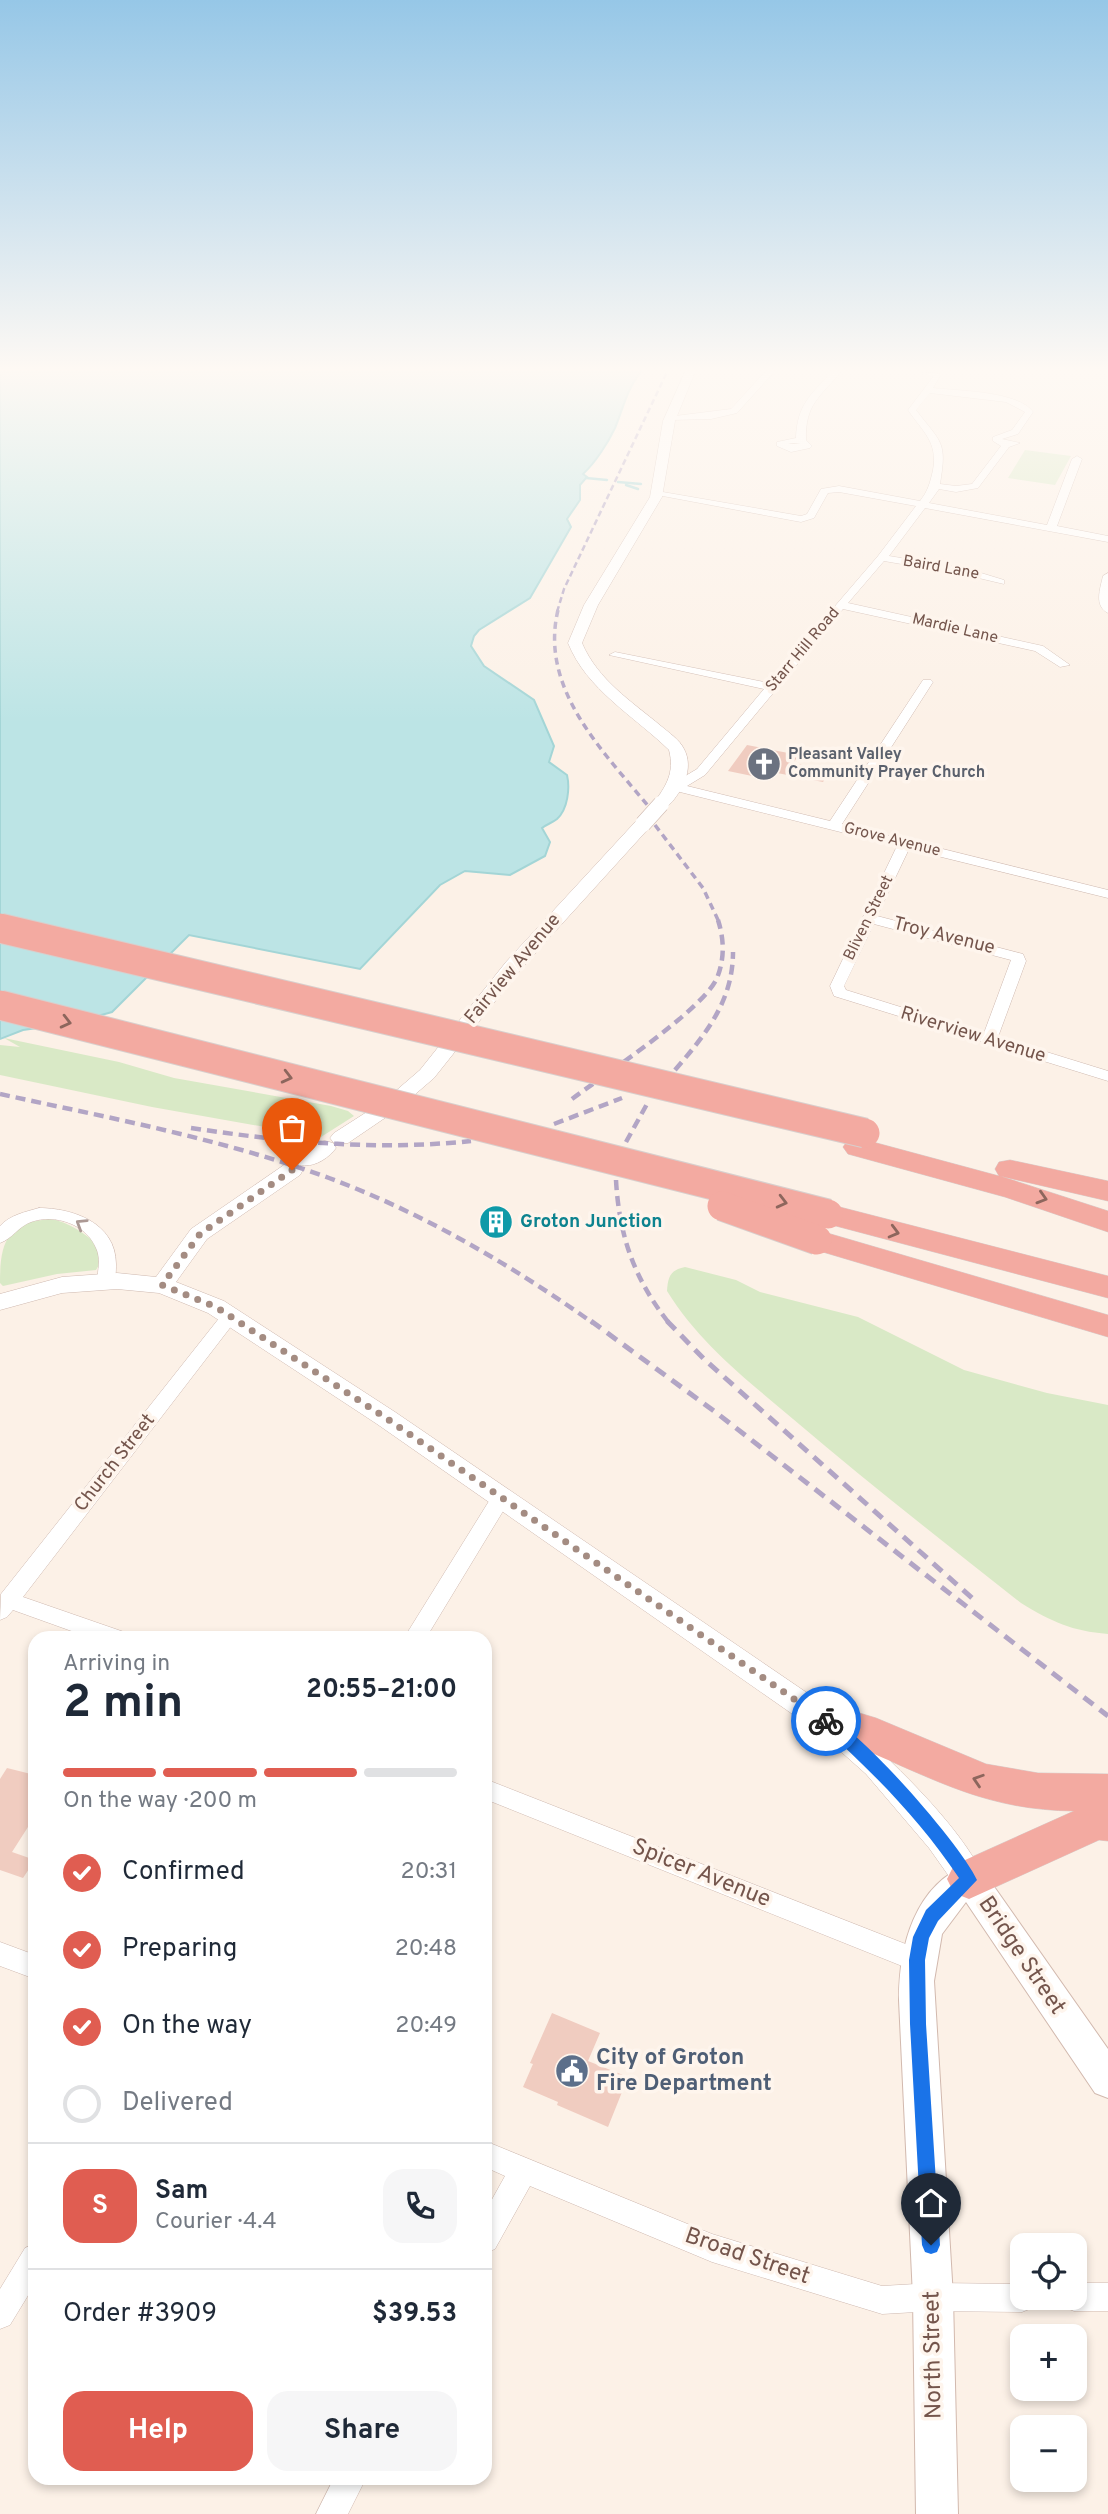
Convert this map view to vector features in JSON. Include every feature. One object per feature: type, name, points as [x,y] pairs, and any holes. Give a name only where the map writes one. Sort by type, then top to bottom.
[{"type":"highway","points":[[0,928],[862,1140],[1108,1222]]},
{"type":"highway","points":[[0,941],[862,1140],[1108,1191]]},
{"type":"highway","points":[[0,1005],[526,1137],[822,1227],[1108,1287]]},
{"type":"highway","points":[[1010,1169],[1068,1172],[1108,1179]]},
{"type":"highway","points":[[822,1227],[927,1273],[1108,1326]]},
{"type":"highway","points":[[927,1273],[1108,1318]]},
{"type":"highway","points":[[823,1719],[872,1732],[950,1769],[995,1785],[1059,1793],[1105,1809]]},
{"type":"highway","points":[[969,1880],[1105,1809]]},
{"type":"main road","name":"North Street","points":[[937,2514],[933,2297],[917,1960],[921,1937],[932,1915],[946,1898],[969,1880]]},
{"type":"main road","name":"Bridge Street","points":[[969,1880],[1108,2080]]},
{"type":"street","points":[[658,489],[637,534],[586,613],[575,643],[582,662],[600,681],[676,748],[680,765],[676,787]]},
{"type":"street","points":[[657,494],[793,519],[811,516],[824,491],[832,489]]},
{"type":"street","points":[[835,489],[1108,539]]},
{"type":"street","name":"Starr Hill Road","points":[[676,787],[702,772],[882,558],[933,489]]},
{"type":"street","points":[[1051,528],[1066,489]]},
{"type":"street","name":"Baird Lane","points":[[882,558],[968,572],[1000,582]]},
{"type":"street","points":[[1108,576],[1104,599],[1108,610]]},
{"type":"street","name":"Mardie Lane","points":[[841,605],[1039,648],[1064,665]]},
{"type":"street","points":[[615,655],[771,687]]},
{"type":"street","points":[[834,826],[927,682]]},
{"type":"street","name":"Fairview Avenue","points":[[162,1285],[200,1234],[399,1100],[427,1074],[513,965],[676,787]]},
{"type":"street","name":"Grove Avenue","points":[[676,787],[1108,894]]},
{"type":"street","name":"Bliven Street","points":[[839,993],[837,986],[905,844]]},
{"type":"street","name":"Troy Avenue","points":[[868,918],[1018,957],[1019,961],[989,1040]]},
{"type":"street","name":"Riverview Avenue","points":[[839,993],[1108,1076]]},
{"type":"street","points":[[0,1237],[8,1227],[24,1217],[46,1213],[72,1218],[94,1232],[104,1245],[106,1281]]},
{"type":"street","name":"Bridge Street","points":[[0,1302],[62,1285],[106,1281],[162,1285],[201,1299],[230,1316],[823,1719],[876,1765],[940,1838],[969,1880]]},
{"type":"street","name":"Church Street","points":[[4,1606],[230,1316]]},
{"type":"street","points":[[419,1631],[502,1499]]},
{"type":"street","points":[[4,1606],[92,1631]]},
{"type":"street","name":"Spicer Avenue","points":[[492,1791],[917,1960]]},
{"type":"street","points":[[0,1954],[28,1965]]},
{"type":"street","name":"Broad Street","points":[[492,2157],[712,2248],[882,2300],[933,2297],[1010,2298]]},
{"type":"street","points":[[492,2226],[523,2171]]},
{"type":"street","points":[[0,2315],[28,2269]]},
{"type":"street","points":[[1087,2297],[1108,2297]]},
{"type":"street","points":[[331,2514],[347,2485]]},
{"type":"green space","points":[[4,1038],[119,1062],[174,1078],[331,1106],[348,1111],[354,1116],[321,1137],[152,1107],[0,1075],[0,1045],[20,1047]]},
{"type":"green space","points":[[51,1219],[77,1229],[99,1247],[99,1265],[96,1270],[57,1274],[3,1286],[0,1283],[0,1269],[4,1246],[9,1237],[24,1225]]},
{"type":"green space","points":[[685,1267],[736,1280],[760,1292],[858,1317],[964,1370],[1047,1393],[1108,1405],[1108,1634],[1084,1631],[1063,1624],[1021,1603],[741,1375],[694,1327],[667,1291],[671,1275]]},
{"type":"water","points":[[0,489],[580,489],[580,500],[567,519],[571,527],[530,598],[479,630],[471,646],[484,666],[534,700],[554,746],[549,762],[567,775],[568,792],[564,810],[557,819],[542,828],[550,842],[545,856],[510,875],[465,871],[440,885],[360,969],[189,935],[112,1012],[72,1023],[23,1030],[0,1039]]},
{"type":"building","name":"Pleasant Valley Community Prayer Church","points":[[747,745],[799,755],[793,763],[830,771],[823,782],[762,770],[757,777],[728,771]]},
{"type":"building","name":"Groton Junction","points":[[494,1213],[510,1222],[498,1231],[481,1222]]},
{"type":"building","points":[[7,1768],[28,1773],[28,1827],[12,1852],[28,1858],[28,1870],[23,1878],[0,1870],[0,1779]]},
{"type":"building","name":"City of Groton Fire Department","points":[[552,2013],[600,2033],[588,2061],[628,2077],[608,2127],[523,2087],[533,2064],[530,2063]]},
{"type":"railway","points":[[557,612],[564,589],[611,489]]},
{"type":"railway","points":[[558,610],[555,639],[558,666],[566,692],[595,741],[649,807]]},
{"type":"railway","points":[[655,825],[703,888],[719,922]]},
{"type":"railway","points":[[572,1099],[673,1024],[708,991],[720,971],[722,934],[718,920]]},
{"type":"railway","points":[[675,1070],[716,1016],[728,986],[733,952]]},
{"type":"railway","points":[[0,1094],[207,1141],[329,1178],[398,1207],[466,1242],[593,1323]]},
{"type":"railway","points":[[554,1124],[622,1098]]},
{"type":"railway","points":[[626,1142],[647,1104]]},
{"type":"railway","points":[[191,1128],[261,1137],[365,1145],[471,1141]]},
{"type":"railway","points":[[616,1180],[621,1219],[630,1256],[646,1290],[669,1323]]},
{"type":"railway","points":[[591,1321],[714,1411],[1108,1716]]},
{"type":"railway","points":[[667,1321],[705,1360],[972,1598]]},
{"type":"way so far","points":[[292,1170],[214,1222],[193,1240],[162,1285],[183,1291],[216,1307],[386,1418],[640,1596],[826,1721]]},
{"type":"place","name":"Pleasant Valley Community Prayer Church","points":[[764,764]]},
{"type":"place","name":"Groton Junction","points":[[496,1222]]},
{"type":"place","name":"City of Groton Fire Department","points":[[572,2071]]},
{"type":"route","points":[[826,1721],[876,1765],[940,1838],[969,1880],[946,1898],[932,1915],[921,1937],[917,1960],[916,1989],[931,2245]]}]
